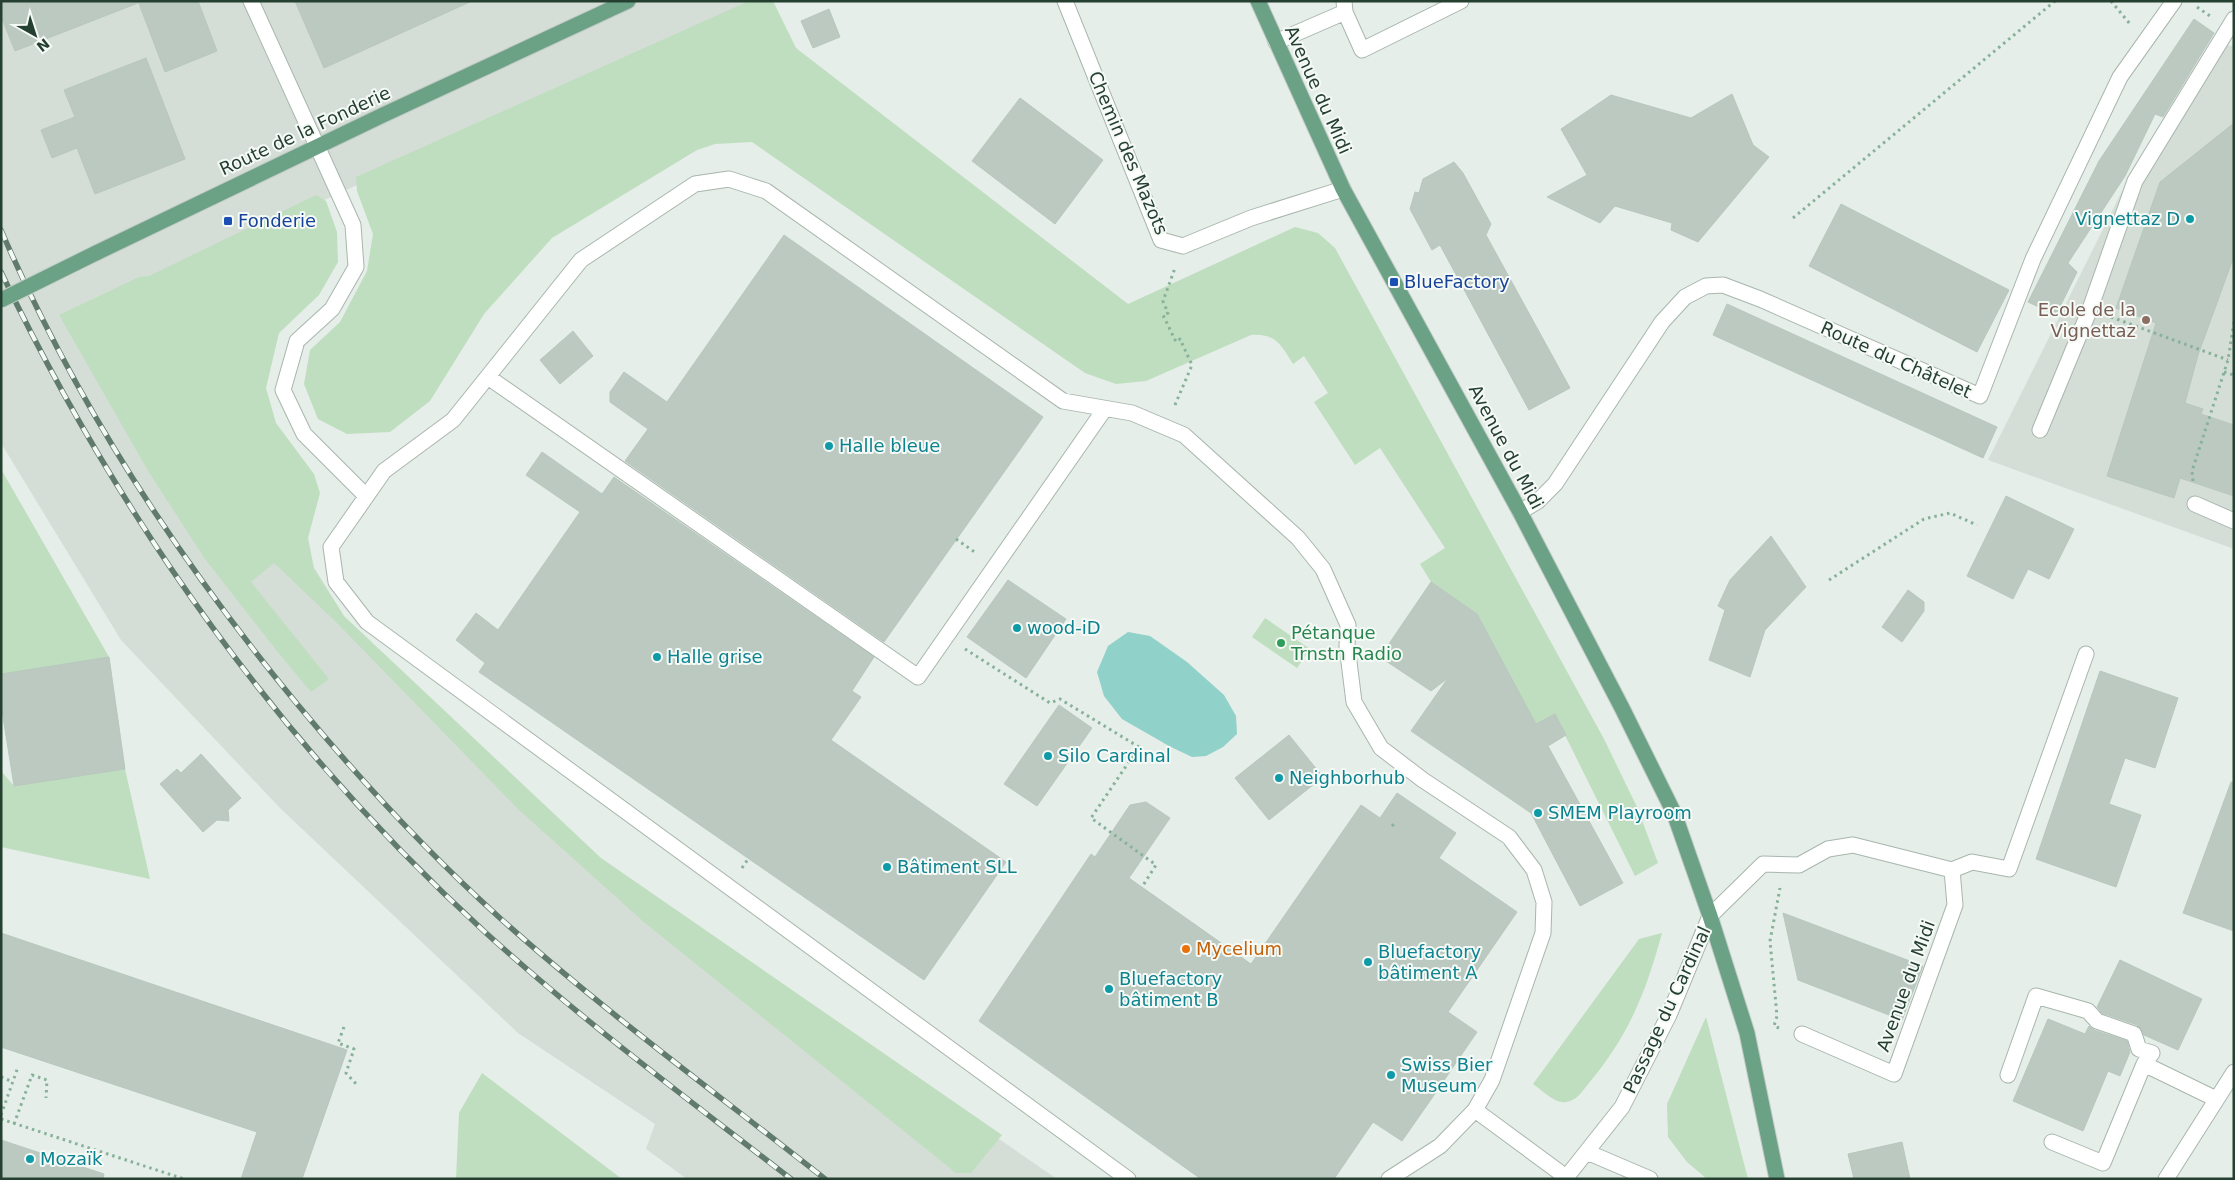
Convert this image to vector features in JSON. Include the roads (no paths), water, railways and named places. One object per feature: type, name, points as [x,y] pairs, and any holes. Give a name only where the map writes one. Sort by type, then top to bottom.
[{"type":"main road","name":"Route de la Fonderie","points":[[1,300],[318,146],[628,1]]},
{"type":"main road","name":"Avenue du Midi","points":[[1258,1],[1343,189],[1520,512],[1622,708],[1674,813],[1710,916],[1747,1033],[1777,1179]]},
{"type":"street","points":[[251,1],[353,225],[356,267],[332,309],[297,341],[283,390],[304,434],[365,495]]},
{"type":"street","name":"Chemin des Mazots","points":[[1064,1],[1161,240],[1183,246],[1250,218],[1343,189]]},
{"type":"street","points":[[1276,42],[1345,6],[1362,50],[1461,1]]},
{"type":"street","name":"Route du Châtelet","points":[[1520,512],[1538,501],[1555,484],[1662,322],[1685,297],[1706,286],[1724,285],[1760,299],[1980,396],[2033,258],[2120,77],[2174,1]]},
{"type":"street","points":[[2040,430],[2090,309],[2135,181],[2234,19]]},
{"type":"street","points":[[1128,1179],[367,622],[336,582],[331,547],[365,495],[384,471],[454,420],[581,260],[694,184],[729,179],[766,190],[1063,401],[1104,410],[1132,413],[1184,435],[1298,538],[1323,569],[1348,624],[1347,646],[1354,702],[1381,748],[1423,780],[1509,837],[1534,870],[1544,902],[1543,933],[1492,1080],[1475,1110],[1440,1146],[1389,1179]]},
{"type":"street","points":[[488,377],[918,677],[1104,410]]},
{"type":"street","points":[[2195,504],[2234,521]]},
{"type":"street","points":[[1710,916],[1763,864],[1799,865],[1828,849],[1853,845],[1952,870],[1972,862],[2009,869],[2086,654]]},
{"type":"street","name":"Avenue du Midi","points":[[1802,1034],[1894,1074],[1955,906],[1952,870]]},
{"type":"street","name":"Passage du Cardinal","points":[[1566,1178],[1622,1107],[1668,1015],[1710,916]]},
{"type":"street","points":[[2008,1075],[2036,996],[2088,1011],[2097,1021],[2134,1034],[2139,1049],[2152,1053],[2144,1064],[2103,1163],[2052,1142]]},
{"type":"street","points":[[2144,1064],[2216,1099]]},
{"type":"street","points":[[2166,1179],[2234,1072]]},
{"type":"street","points":[[1475,1110],[1566,1178]]},
{"type":"street","points":[[1587,1152],[1650,1179]]},
{"type":"water","points":[[1128,632],[1150,636],[1187,662],[1224,695],[1236,716],[1237,734],[1223,747],[1206,756],[1192,757],[1122,719],[1104,696],[1097,672],[1108,646]]},
{"type":"railway","points":[[1,230],[30,294],[62,357],[96,418],[171,537],[254,650],[346,761],[447,868],[501,919],[620,1019],[825,1179]]},
{"type":"railway","points":[[1,272],[48,364],[98,454],[153,542],[212,626],[274,708],[341,786],[411,861],[523,966],[636,1059],[791,1179]]},
{"type":"place","name":"Vignettaz D","points":[[2190,219]]},
{"type":"place","name":"Fonderie","points":[[228,221]]},
{"type":"place","name":"BlueFactory","points":[[1394,282]]},
{"type":"place","name":"Ecole de la Vignettaz","points":[[2146,320]]},
{"type":"place","name":"Halle bleue","points":[[829,446]]},
{"type":"place","name":"wood-iD","points":[[1017,628]]},
{"type":"place","name":"Pétanque Trnstn Radio","points":[[1281,643]]},
{"type":"place","name":"Halle grise","points":[[657,657]]},
{"type":"place","name":"Silo Cardinal","points":[[1048,756]]},
{"type":"place","name":"Neighborhub","points":[[1279,778]]},
{"type":"place","name":"SMEM Playroom","points":[[1538,813]]},
{"type":"place","name":"Bâtiment SLL","points":[[887,867]]},
{"type":"place","name":"Mycelium","points":[[1186,949]]},
{"type":"place","name":"Bluefactory bâtiment A","points":[[1368,962]]},
{"type":"place","name":"Bluefactory bâtiment B","points":[[1109,989]]},
{"type":"place","name":"Swiss Bier Museum","points":[[1391,1075]]},
{"type":"place","name":"Mozaïk","points":[[30,1159]]}]
